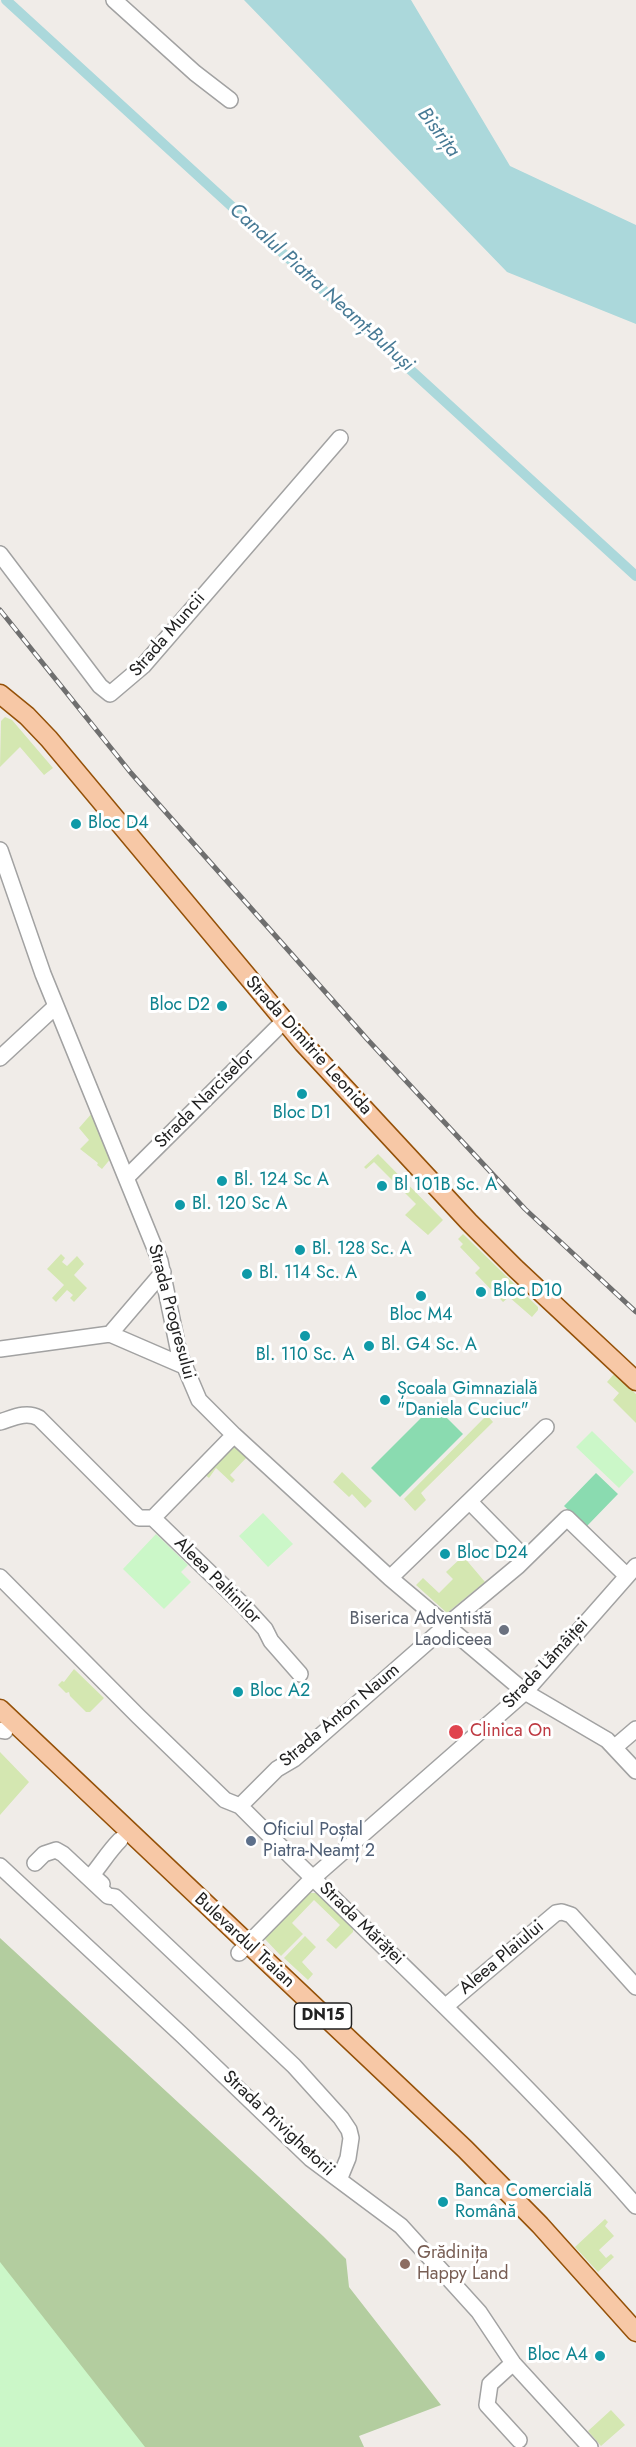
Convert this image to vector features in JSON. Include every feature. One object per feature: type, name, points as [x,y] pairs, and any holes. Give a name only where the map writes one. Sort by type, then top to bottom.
[{"type":"main road","name":"Strada Dimitrie Leonida","points":[[0,694],[27,716],[49,740],[284,1021],[469,1222],[636,1381]]},
{"type":"main road","name":"Bulevardul Traian","points":[[0,1709],[243,1948],[482,2178],[636,2346]]},
{"type":"main road","name":"Bulevardul Traian","points":[[2,1729],[120,1840],[465,2149],[540,2225],[636,2332]]},
{"type":"street","points":[[114,0],[195,73],[230,100]]},
{"type":"street","name":"Strada Muncii","points":[[0,554],[100,686],[110,694],[143,666],[340,438]]},
{"type":"street","name":"Strada Progresului","points":[[0,850],[26,929],[127,1177],[163,1272],[184,1366],[199,1400],[390,1578],[525,1692],[598,1734],[615,1747],[636,1770]]},
{"type":"street","points":[[0,1058],[56,1006]]},
{"type":"street","name":"Strada Narciselor","points":[[127,1177],[284,1021]]},
{"type":"street","points":[[110,1334],[163,1272]]},
{"type":"street","points":[[0,1349],[110,1334],[184,1366]]},
{"type":"street","name":"Aleea Paltinilor","points":[[0,1422],[25,1415],[39,1418],[140,1518],[153,1518],[243,1605],[300,1674]]},
{"type":"street","points":[[390,1578],[546,1427]]},
{"type":"street","points":[[153,1518],[234,1435]]},
{"type":"street","points":[[470,1502],[525,1558]]},
{"type":"street","name":"Strada Anton Naum","points":[[240,1806],[278,1769],[294,1759],[518,1566],[567,1518],[631,1571]]},
{"type":"street","name":"Strada Lămâiței","points":[[243,1948],[314,1877],[525,1692],[631,1571]]},
{"type":"street","name":"Strada Mărăței","points":[[0,1576],[191,1768],[225,1800],[240,1806],[446,2006],[550,2112],[636,2206]]},
{"type":"street","points":[[615,1747],[636,1729]]},
{"type":"street","points":[[52,1838],[294,2066],[340,2118],[349,2130],[351,2138],[348,2158],[339,2181]]},
{"type":"street","points":[[92,1875],[120,1840]]},
{"type":"street","points":[[35,1863],[44,1854],[56,1850],[108,1896],[115,1897]]},
{"type":"street","name":"Strada Privighetorii","points":[[0,1866],[183,2036],[310,2159],[401,2226],[479,2312],[513,2363],[585,2445]]},
{"type":"street","name":"Aleea Plaiului","points":[[446,2006],[556,1913],[562,1912],[571,1916],[636,1986]]},
{"type":"street","points":[[513,2363],[490,2384],[487,2405],[519,2440]]},
{"type":"green space","points":[[5,717],[12,720],[53,768],[44,775],[20,747],[0,767],[1,721]]},
{"type":"green space","points":[[93,1112],[112,1157],[102,1169],[80,1149],[89,1140],[79,1128]]},
{"type":"green space","points":[[378,1154],[443,1220],[428,1235],[405,1215],[416,1204],[374,1162],[366,1169],[364,1167]]},
{"type":"green space","points":[[463,1234],[538,1307],[532,1317],[509,1297],[503,1302],[475,1273],[480,1268],[460,1247],[463,1244],[458,1239]]},
{"type":"green space","points":[[61,1254],[65,1258],[62,1262],[67,1266],[77,1256],[84,1264],[74,1275],[87,1288],[74,1302],[70,1298],[73,1295],[67,1290],[56,1302],[52,1298],[64,1285],[47,1269]]},
{"type":"green space","points":[[614,1374],[636,1394],[636,1423],[613,1400],[619,1393],[607,1382]]},
{"type":"green space","points":[[434,1405],[463,1434],[400,1497],[371,1468]]},
{"type":"green space","points":[[487,1415],[493,1422],[421,1493],[426,1500],[415,1511],[404,1499]]},
{"type":"green space","points":[[592,1431],[634,1472],[619,1488],[576,1447]]},
{"type":"green space","points":[[233,1445],[247,1457],[230,1475],[235,1480],[232,1483],[216,1468],[209,1478],[204,1474]]},
{"type":"green space","points":[[342,1472],[372,1501],[365,1508],[352,1494],[349,1497],[333,1482]]},
{"type":"green space","points":[[596,1473],[618,1494],[586,1527],[564,1506]]},
{"type":"green space","points":[[263,1513],[293,1544],[268,1567],[239,1536]]},
{"type":"green space","points":[[156,1534],[188,1565],[181,1572],[191,1582],[164,1609],[123,1569]]},
{"type":"green space","points":[[463,1556],[485,1582],[447,1613],[416,1585],[423,1578],[439,1593],[453,1579],[446,1572]]},
{"type":"green space","points":[[74,1669],[104,1698],[90,1712],[86,1712],[70,1696],[69,1692],[66,1693],[58,1685],[64,1682]]},
{"type":"green space","points":[[0,1752],[29,1782],[0,1815]]},
{"type":"green space","points":[[310,1893],[317,1893],[353,1929],[353,1932],[336,1949],[326,1940],[340,1925],[314,1900],[292,1923],[303,1934],[281,1956],[264,1938]]},
{"type":"green space","points":[[305,1936],[316,1947],[302,1962],[313,1974],[308,1980],[284,1958]]},
{"type":"green space","points":[[0,1938],[346,2259],[349,2287],[441,2405],[359,2436],[364,2447],[0,2447]]},
{"type":"green space","points":[[605,2219],[608,2222],[605,2226],[614,2236],[599,2250],[606,2258],[611,2254],[614,2257],[598,2272],[575,2247]]},
{"type":"green space","points":[[0,2262],[145,2447],[0,2447]]},
{"type":"green space","points":[[611,2410],[625,2425],[601,2446],[588,2431]]},
{"type":"water","name":"Bistrița","points":[[244,0],[411,0],[510,166],[636,225],[636,324],[507,272]]},
{"type":"waterway","name":"Canalul Piatra Neamț-Buhuși","points":[[6,0],[636,576]]},
{"type":"railway","points":[[0,610],[131,773],[367,1039],[525,1209],[636,1312]]},
{"type":"place","name":"Bloc D4","points":[[76,824]]},
{"type":"place","name":"Bloc D2","points":[[222,1006]]},
{"type":"place","name":"Bloc D1","points":[[302,1094]]},
{"type":"place","name":"Bl. 124 Sc A","points":[[222,1181]]},
{"type":"place","name":"Bl 101B Sc. A","points":[[382,1186]]},
{"type":"place","name":"Bl. 120 Sc A","points":[[180,1205]]},
{"type":"place","name":"Bl. 128 Sc. A","points":[[300,1250]]},
{"type":"place","name":"Bl. 114 Sc. A","points":[[247,1274]]},
{"type":"place","name":"Bloc D10","points":[[481,1292]]},
{"type":"place","name":"Bloc M4","points":[[421,1296]]},
{"type":"place","name":"Bl. 110 Sc. A","points":[[305,1336]]},
{"type":"place","name":"Bl. G4 Sc. A","points":[[369,1346]]},
{"type":"place","name":"Școala Gimnazială \"Daniela Cuciuc\"","points":[[385,1400]]},
{"type":"place","name":"Bloc D24","points":[[445,1554]]},
{"type":"place","name":"Biserica Adventistă Laodiceea","points":[[504,1630]]},
{"type":"place","name":"Bloc A2","points":[[238,1692]]},
{"type":"place","name":"Clinica On","points":[[456,1732]]},
{"type":"place","name":"Oficiul Poștal Piatra-Neamț 2","points":[[251,1841]]},
{"type":"place","name":"Banca Comercială Română","points":[[443,2202]]},
{"type":"place","name":"Grădinița Happy Land","points":[[405,2264]]},
{"type":"place","name":"Bloc A4","points":[[600,2356]]}]
